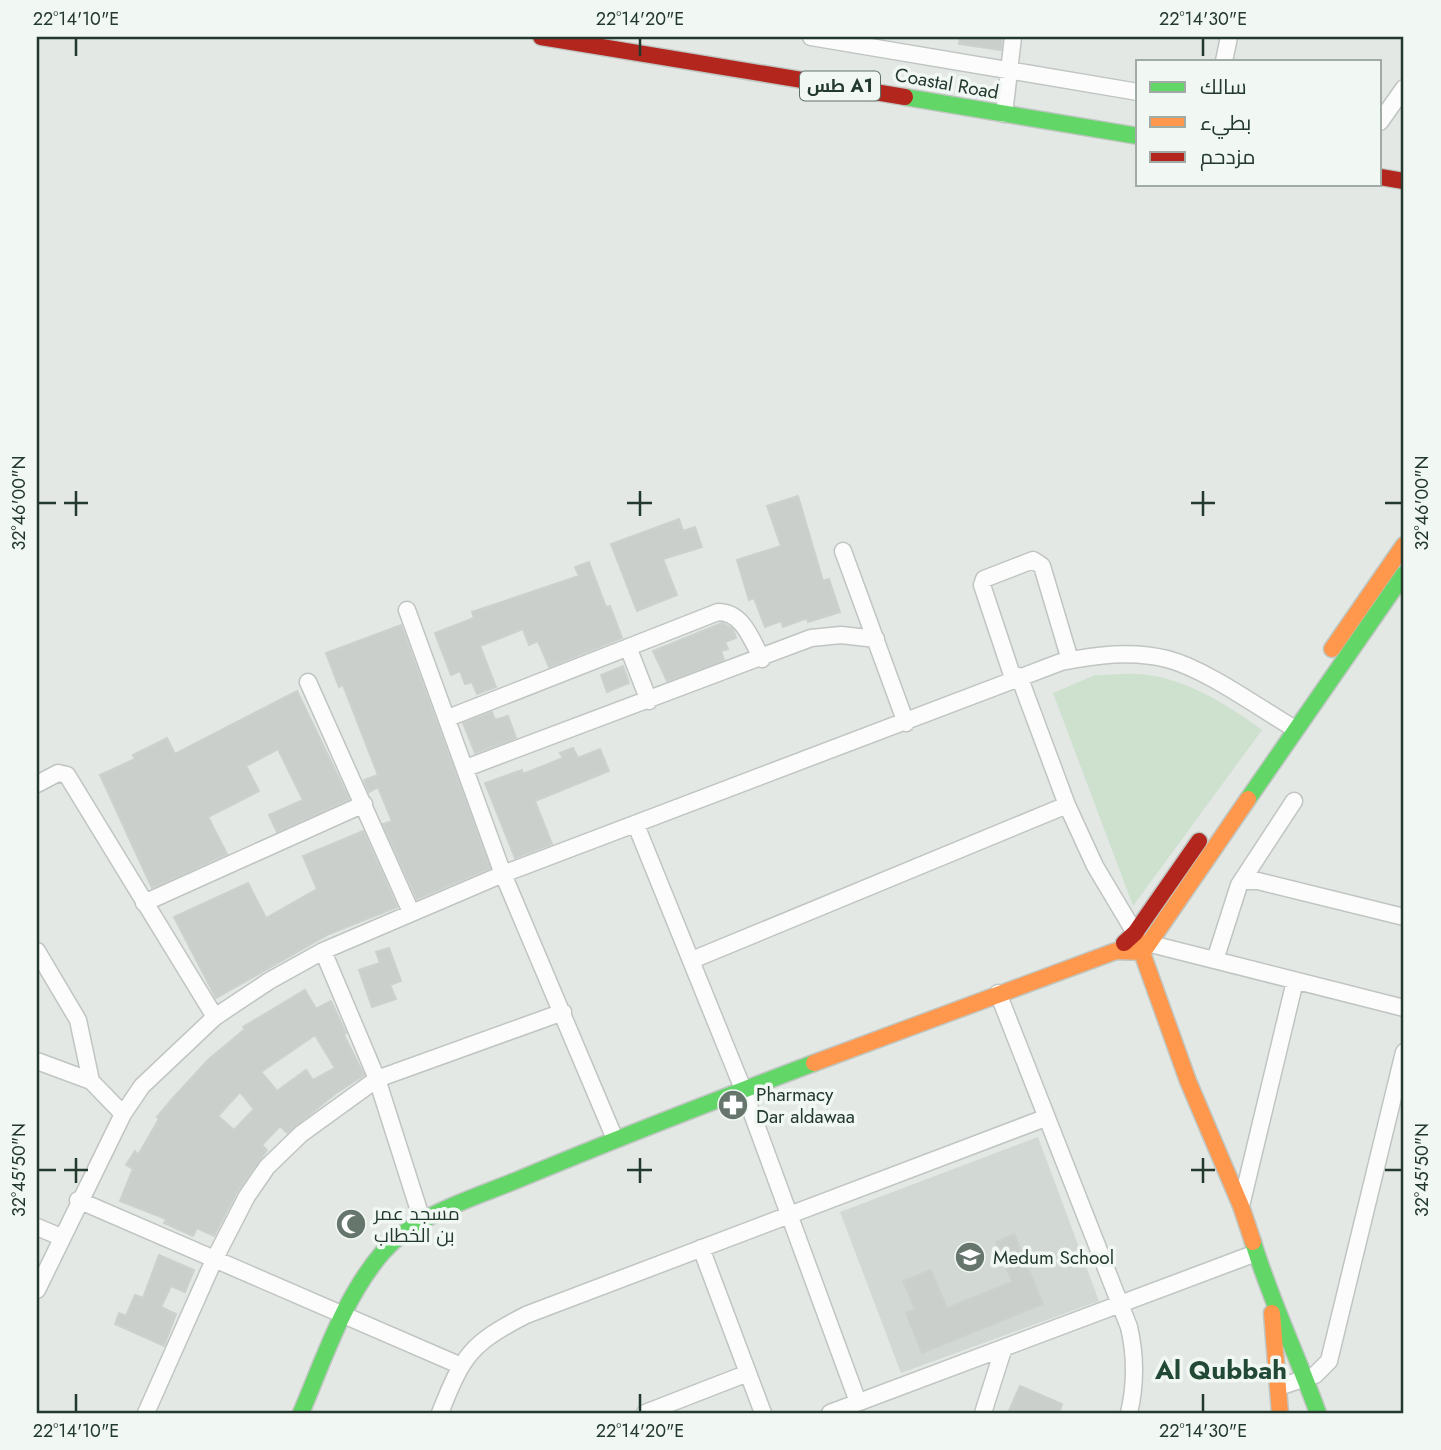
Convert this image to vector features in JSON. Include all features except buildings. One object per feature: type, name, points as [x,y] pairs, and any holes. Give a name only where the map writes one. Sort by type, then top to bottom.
[{"type":"main road","name":"Coastal Road","points":[[541,37],[1136,136]]},
{"type":"main road","points":[[1382,177],[1404,181]]},
{"type":"main road","points":[[1147,948],[1404,545]]},
{"type":"main road","points":[[1116,951],[1135,933],[1404,574]]},
{"type":"main road","points":[[1135,933],[1147,948],[1188,1081],[1241,1206],[1272,1303],[1306,1378],[1318,1413]]},
{"type":"main road","points":[[301,1413],[343,1315],[383,1252],[422,1220],[615,1139],[998,993],[1116,951],[1147,948]]},
{"type":"main road","points":[[1272,1303],[1280,1413]]},
{"type":"street","points":[[811,37],[1136,92]]},
{"type":"street","points":[[1004,114],[1013,37]]},
{"type":"street","points":[[1224,60],[1229,37]]},
{"type":"street","points":[[1382,119],[1404,88]]},
{"type":"street","points":[[843,551],[906,723]]},
{"type":"street","points":[[1070,660],[1042,566],[1033,560],[984,579],[982,585],[1067,805],[1095,866],[1135,933]]},
{"type":"street","points":[[407,610],[503,874],[615,1139]]},
{"type":"street","points":[[448,718],[718,612],[729,612],[738,617],[762,659]]},
{"type":"street","points":[[466,768],[762,659],[811,638],[841,635],[876,639]]},
{"type":"street","points":[[628,647],[649,701]]},
{"type":"street","points":[[37,1290],[78,1200],[123,1114],[142,1086],[215,1017],[269,981],[323,951],[503,874],[906,723],[1016,677],[1070,660],[1103,654],[1168,659],[1199,673],[1289,726]]},
{"type":"street","points":[[308,681],[411,912]]},
{"type":"street","points":[[37,784],[58,773],[68,775],[215,1017]]},
{"type":"street","points":[[1215,960],[1236,893],[1294,801]]},
{"type":"street","points":[[144,903],[364,803]]},
{"type":"street","points":[[692,960],[1067,805]]},
{"type":"street","points":[[636,825],[743,1089],[858,1402]]},
{"type":"street","points":[[1244,881],[1258,881],[1404,916]]},
{"type":"street","points":[[1147,948],[1215,960],[1404,1008]]},
{"type":"street","points":[[37,951],[78,1020],[91,1081]]},
{"type":"street","points":[[323,951],[377,1079],[422,1220]]},
{"type":"street","points":[[1241,1206],[1295,981]]},
{"type":"street","points":[[998,993],[1045,1118],[1122,1304],[1135,1350],[1136,1376],[1129,1413]]},
{"type":"street","points":[[146,1413],[214,1259],[247,1196],[267,1167],[301,1134],[377,1079],[563,1012]]},
{"type":"street","points":[[1279,1387],[1321,1371],[1329,1361],[1404,1052]]},
{"type":"street","points":[[37,1061],[91,1081],[123,1114]]},
{"type":"street","points":[[440,1413],[459,1365],[489,1334],[526,1315],[1045,1118]]},
{"type":"street","points":[[78,1200],[459,1365]]},
{"type":"street","points":[[37,1227],[61,1237]]},
{"type":"street","points":[[701,1248],[762,1413]]},
{"type":"street","points":[[830,1413],[1256,1253]]},
{"type":"street","points":[[983,1413],[1003,1350]]},
{"type":"street","points":[[645,1413],[748,1373]]},
{"type":"shaded area","name":"Medum School","points":[[1038,1137],[1099,1301],[901,1373],[840,1212]]},
{"type":"green space","points":[[1142,674],[1164,678],[1223,704],[1262,730],[1133,906],[1053,693],[1095,675]]},
{"type":"traffic: fast","points":[[905,97],[1136,136]]},
{"type":"traffic: fast","points":[[1248,799],[1404,574]]},
{"type":"traffic: fast","points":[[301,1413],[336,1329],[357,1289],[383,1252],[412,1227],[466,1200],[814,1063]]},
{"type":"traffic: fast","points":[[1253,1242],[1318,1413]]},
{"type":"traffic: slow","points":[[1332,649],[1404,545]]},
{"type":"traffic: slow","points":[[814,1063],[1116,951],[1143,952],[1248,799]]},
{"type":"traffic: slow","points":[[1135,933],[1188,1081],[1241,1206],[1253,1242]]},
{"type":"traffic: slow","points":[[1272,1313],[1280,1413]]},
{"type":"traffic: jam","points":[[541,37],[905,97]]},
{"type":"traffic: jam","points":[[1382,177],[1404,181]]},
{"type":"traffic: jam","points":[[1124,943],[1135,933],[1199,841]]},
{"type":"place","name":"Pharmacy Dar aldawaa","points":[[733,1105]]},
{"type":"place","name":"مسجد عمر بن الخطاب","points":[[351,1224]]},
{"type":"place","name":"Medum School","points":[[970,1257]]},
{"type":"district","name":"Al Qubbah","points":[[1221,1370]]}]
